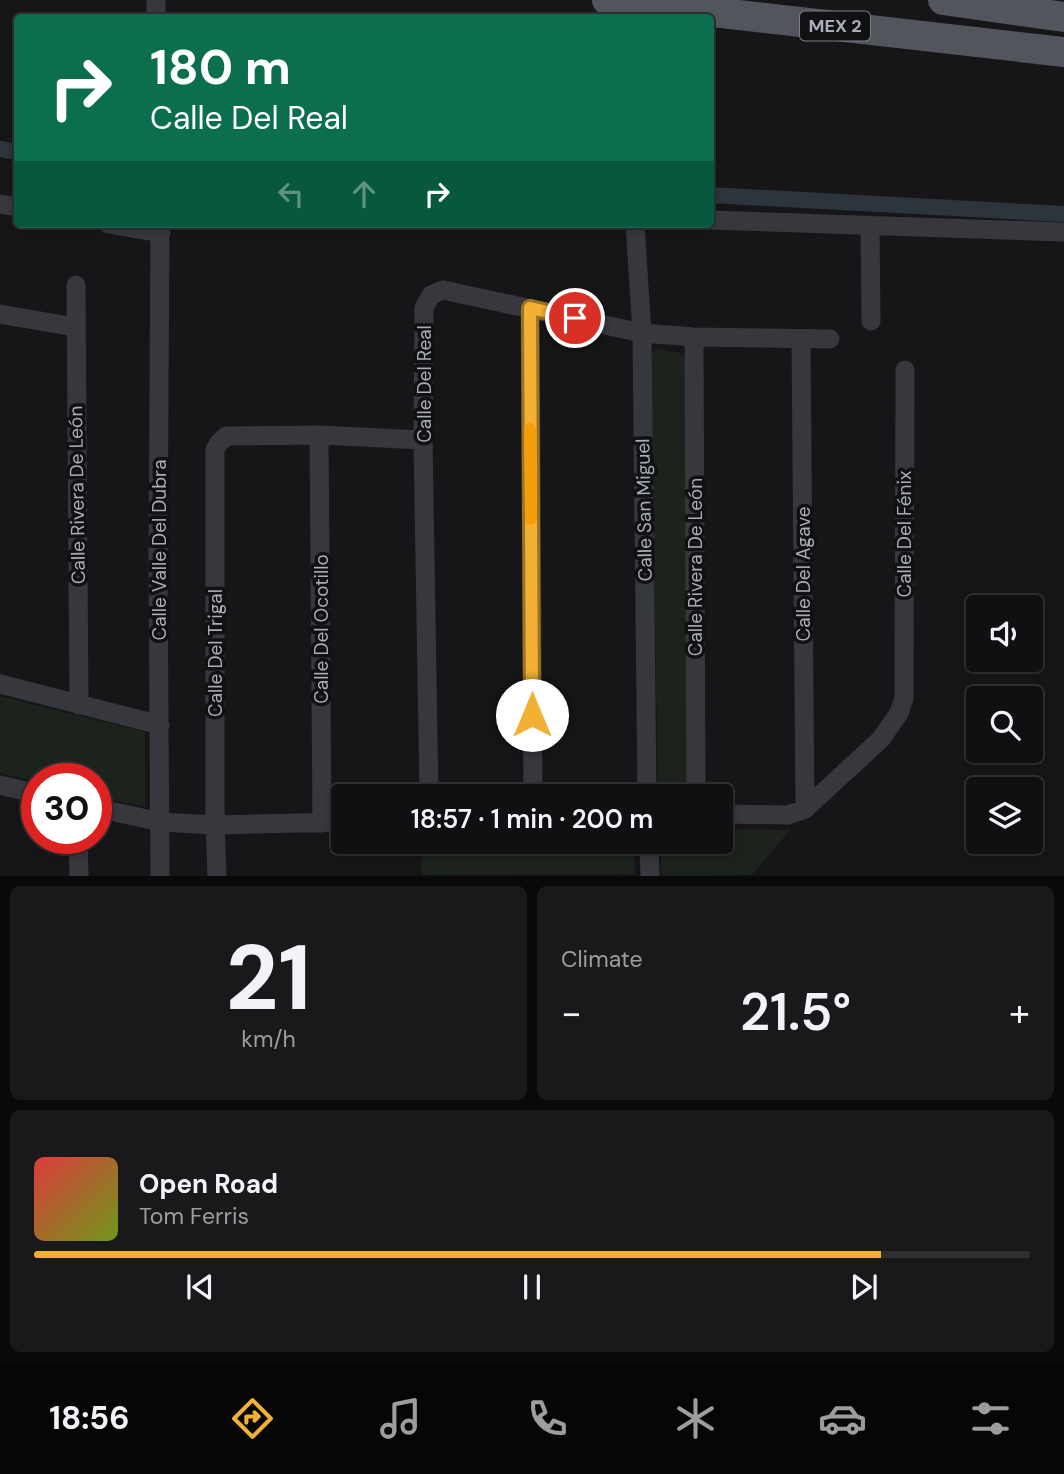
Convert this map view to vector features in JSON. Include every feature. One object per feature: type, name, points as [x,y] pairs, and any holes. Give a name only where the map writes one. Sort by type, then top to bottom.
[{"type":"main road","name":"MEX 2","points":[[607,0],[1064,52]]},
{"type":"main road","points":[[943,0],[1064,17]]},
{"type":"street","points":[[714,220],[1064,232]]},
{"type":"street","points":[[870,225],[871,321]]},
{"type":"street","name":"Calle Valle Del Dubra","points":[[160,876],[158,565],[161,228]]},
{"type":"street","name":"Calle San Miguel","points":[[635,228],[642,333],[647,784]]},
{"type":"street","name":"Calle Rivera De León","points":[[76,285],[79,705]]},
{"type":"street","name":"Calle Del Real","points":[[429,784],[423,440],[424,308],[427,300],[436,291],[443,290],[642,333],[694,337],[830,339]]},
{"type":"street","points":[[530,308],[533,784]]},
{"type":"street","points":[[0,314],[75,327]]},
{"type":"street","name":"Calle Rivera De León","points":[[694,337],[696,784]]},
{"type":"street","name":"Calle Del Agave","points":[[801,340],[805,809]]},
{"type":"street","name":"Calle Del Fénix","points":[[805,809],[881,739],[899,713],[904,698],[905,370]]},
{"type":"street","points":[[319,435],[423,440]]},
{"type":"street","name":"Calle Del Trigal","points":[[217,876],[215,450],[226,436],[319,435]]},
{"type":"street","name":"Calle Del Ocotillo","points":[[319,435],[322,823]]},
{"type":"street","points":[[0,684],[160,725]]},
{"type":"street","points":[[0,785],[21,790]]},
{"type":"street","points":[[733,814],[788,815],[805,809]]},
{"type":"street","points":[[112,811],[161,822],[215,825],[331,823]]},
{"type":"street","points":[[78,854],[79,876]]},
{"type":"street","points":[[649,854],[650,876]]},
{"type":"shaded area","points":[[657,349],[680,353],[689,360],[688,784],[658,784],[650,354]]},
{"type":"shaded area","points":[[0,696],[145,732],[145,807],[112,800],[112,763],[21,763],[21,778],[0,773]]},
{"type":"shaded area","points":[[733,829],[790,830],[752,875],[663,876],[661,854],[733,854]]},
{"type":"shaded area","points":[[423,854],[634,854],[635,874],[423,875],[420,870]]},
{"type":"waterway","points":[[0,149],[14,151]]},
{"type":"waterway","points":[[714,195],[1064,214]]},
{"type":"slow traffic","points":[[530,429],[531,519]]},
{"type":"route","points":[[532,715],[530,308],[575,318]]}]
